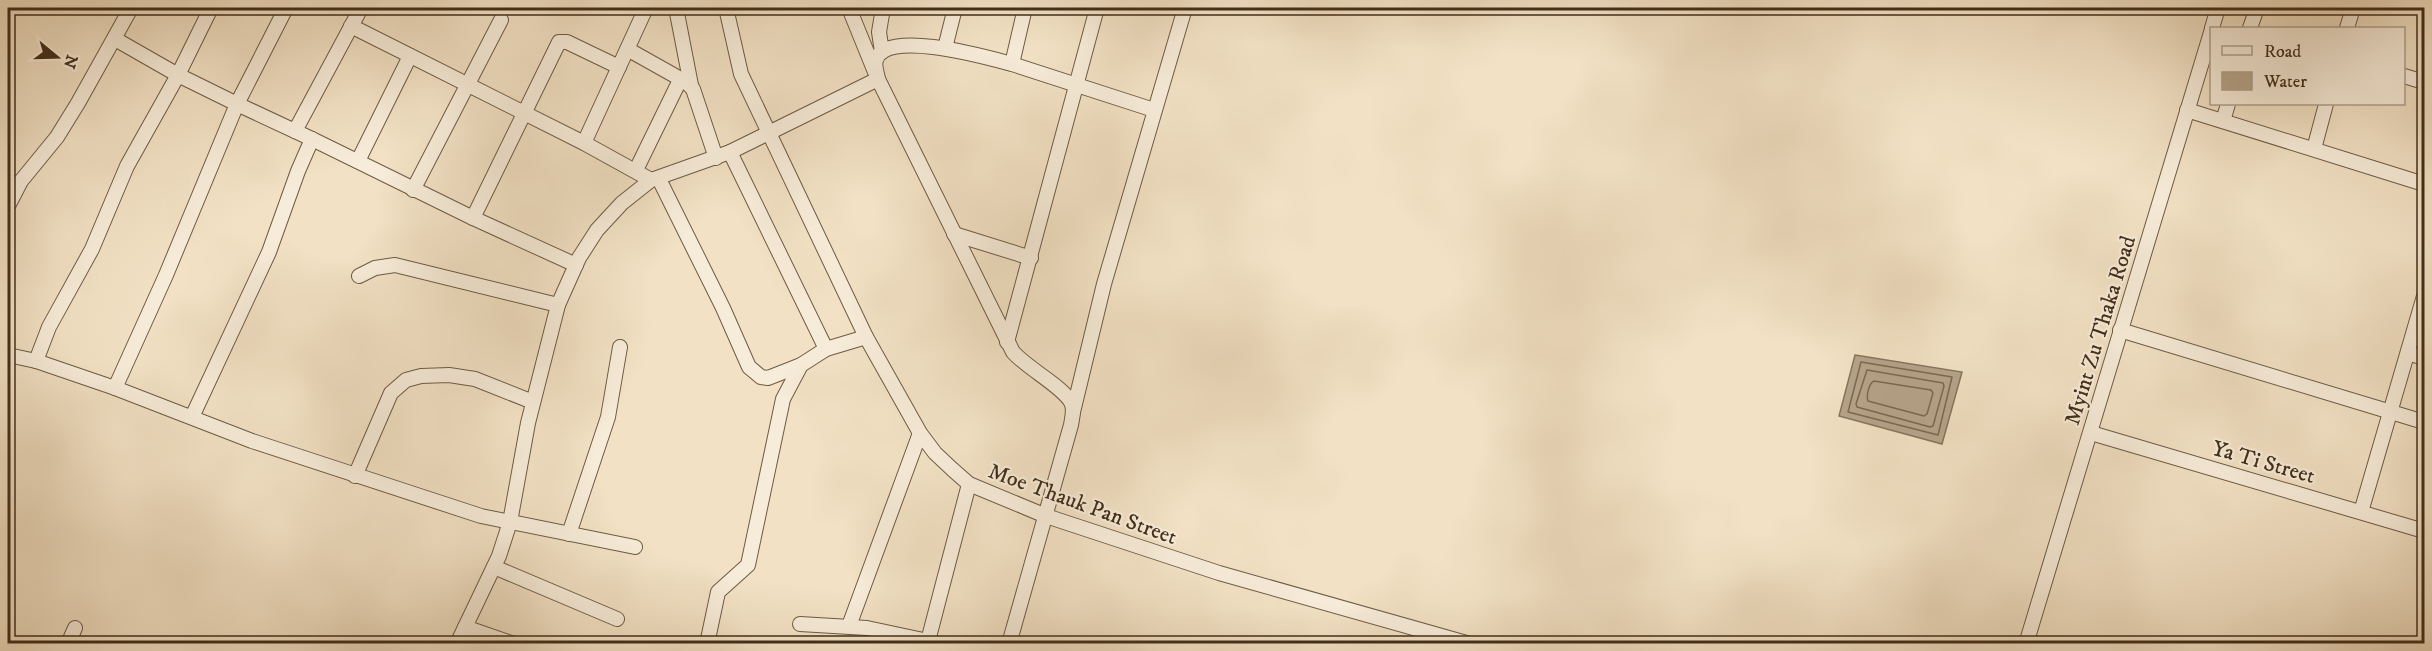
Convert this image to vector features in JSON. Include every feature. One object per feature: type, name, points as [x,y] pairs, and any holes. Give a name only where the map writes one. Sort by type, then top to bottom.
[{"type":"street","points":[[8,206],[21,181],[68,120],[131,8]]},
{"type":"street","points":[[36,361],[49,327],[92,249],[127,166],[178,75],[211,8]]},
{"type":"street","points":[[115,388],[166,275],[237,104],[286,8]]},
{"type":"street","points":[[295,131],[361,8]]},
{"type":"street","points":[[584,143],[646,8]]},
{"type":"street","points":[[676,8],[689,84],[716,158]]},
{"type":"street","name":"Moe Thauk Pan Street","points":[[726,8],[741,74],[866,337],[920,433],[935,453],[969,483],[1046,516],[1219,573],[1470,644]]},
{"type":"street","points":[[849,8],[878,79],[1013,352],[1025,365],[1065,396],[1072,404],[1073,412]]},
{"type":"street","points":[[882,52],[879,32],[883,8]]},
{"type":"street","points":[[945,48],[955,8]]},
{"type":"street","points":[[1012,64],[1025,8]]},
{"type":"street","points":[[1008,342],[1098,8]]},
{"type":"street","points":[[1009,644],[1046,516],[1104,284],[1185,8]]},
{"type":"street","name":"Myint Zu Thaka Road","points":[[2213,27],[2218,8]]},
{"type":"street","points":[[2250,27],[2257,8]]},
{"type":"street","points":[[2347,27],[2354,8]]},
{"type":"street","points":[[413,190],[501,20]]},
{"type":"street","points":[[351,26],[655,180],[754,373],[768,378],[801,365],[826,350],[866,337]]},
{"type":"street","name":"Myint Zu Thaka Road","points":[[2026,644],[2210,35]]},
{"type":"street","points":[[115,39],[178,75],[237,104],[358,161],[413,190],[576,265]]},
{"type":"street","points":[[473,218],[559,42],[567,42],[620,68]]},
{"type":"street","points":[[878,79],[875,61],[882,52],[902,45],[945,48],[1012,64],[1154,110]]},
{"type":"street","points":[[628,50],[689,84]]},
{"type":"street","points":[[358,161],[410,56]]},
{"type":"street","points":[[2405,77],[2424,82]]},
{"type":"street","points":[[457,644],[494,567],[510,522],[533,402],[558,305],[576,265],[597,230],[622,203],[655,180],[730,152],[878,79]]},
{"type":"street","points":[[636,170],[677,83],[689,84]]},
{"type":"street","points":[[2223,121],[2228,105]]},
{"type":"street","points":[[2314,149],[2326,105]]},
{"type":"street","points":[[2187,110],[2424,184]]},
{"type":"street","points":[[192,417],[269,252],[312,139]]},
{"type":"street","points":[[730,152],[826,350]]},
{"type":"street","points":[[954,234],[1031,258]]},
{"type":"street","points":[[359,276],[375,268],[395,265],[558,305]]},
{"type":"street","points":[[2361,512],[2424,296]]},
{"type":"street","points":[[2121,330],[2424,422]]},
{"type":"street","points":[[569,534],[608,417],[620,347]]},
{"type":"street","points":[[2408,353],[2424,358]]},
{"type":"street","points":[[8,356],[36,361],[115,388],[252,441],[481,516],[635,547]]},
{"type":"street","points":[[707,644],[718,592],[748,565],[783,399],[801,365]]},
{"type":"street","points":[[355,476],[391,393],[406,380],[421,376],[449,375],[475,379],[533,402]]},
{"type":"street","points":[[849,626],[920,433]]},
{"type":"street","name":"Ya Ti Street","points":[[2091,433],[2424,531]]},
{"type":"street","points":[[800,624],[867,628],[931,643],[969,483]]},
{"type":"street","points":[[494,567],[617,619]]},
{"type":"street","points":[[465,627],[514,644]]},
{"type":"street","points":[[68,644],[75,628]]},
{"type":"water","points":[[1855,355],[1962,372],[1942,444],[1839,416]]}]
